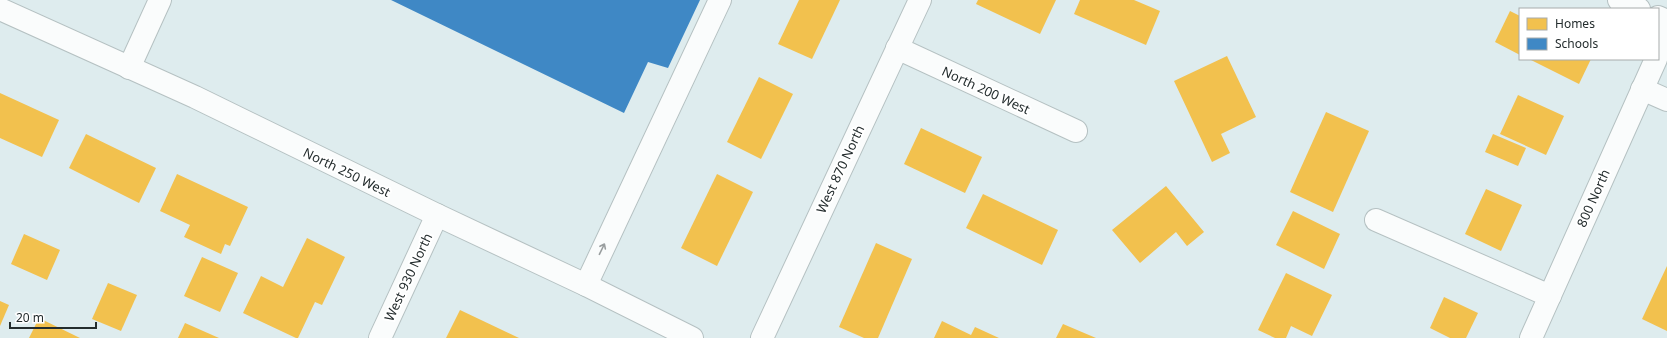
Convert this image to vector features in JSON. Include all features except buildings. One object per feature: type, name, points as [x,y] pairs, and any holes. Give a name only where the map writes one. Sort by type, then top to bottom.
[{"type":"street","points":[[129,68],[160,0]]},
{"type":"street","points":[[586,285],[720,0]]},
{"type":"street","name":"West 870 North","points":[[762,338],[920,0]]},
{"type":"street","points":[[1619,0],[1637,8]]},
{"type":"street","name":"North 250 West","points":[[0,9],[195,98],[586,285],[692,338]]},
{"type":"street","points":[[1659,52],[1667,35]]},
{"type":"street","name":"North 200 West","points":[[897,48],[1076,131]]},
{"type":"street","name":"800 North","points":[[1531,338],[1656,60]]},
{"type":"street","points":[[1642,89],[1667,100]]},
{"type":"street","name":"West 930 North","points":[[380,338],[437,215]]},
{"type":"street","points":[[1376,220],[1550,296]]}]
